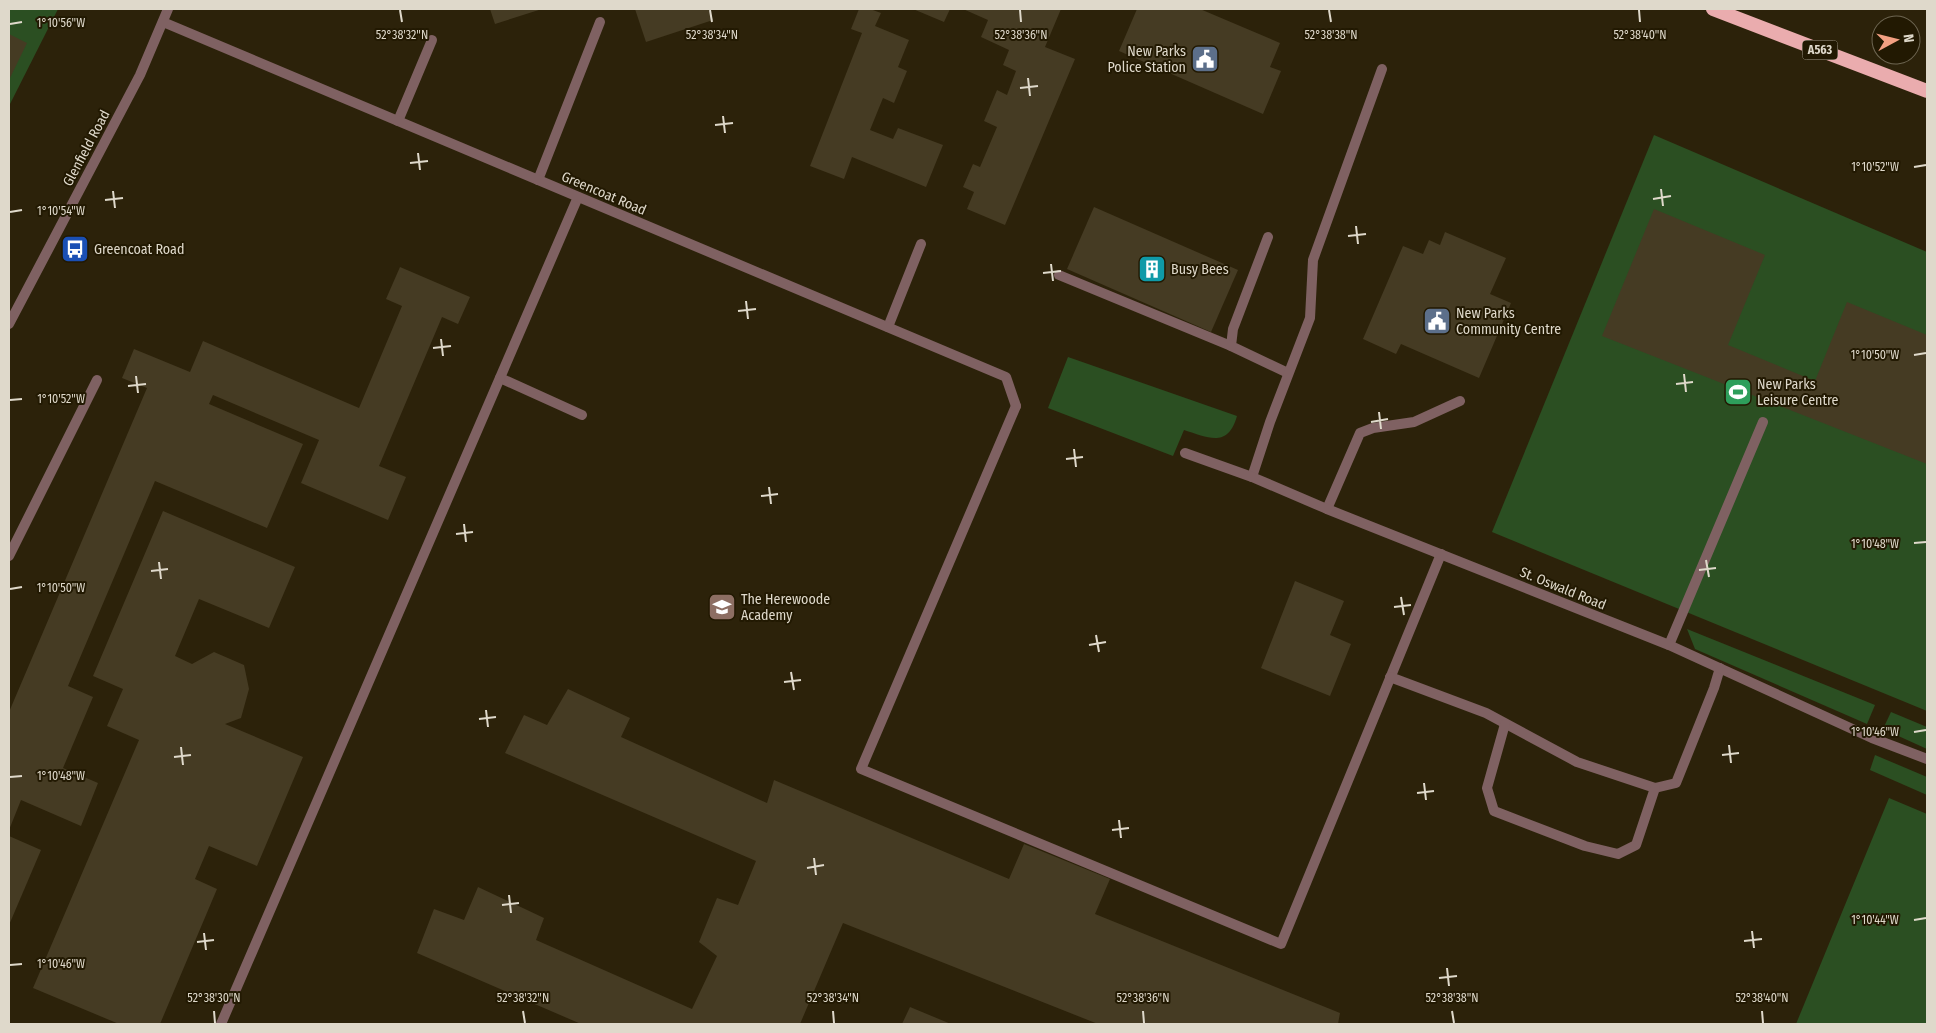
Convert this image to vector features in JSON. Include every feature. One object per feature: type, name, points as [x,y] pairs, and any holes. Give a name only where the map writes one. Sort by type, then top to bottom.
[{"type":"highway","name":"A563","points":[[1713,9],[1927,91]]},
{"type":"street","name":"Glenfield Road","points":[[9,324],[140,75],[168,9]]},
{"type":"street","name":"Greencoat Road","points":[[163,22],[1006,377],[1016,406],[861,769],[1281,944],[1390,677]]},
{"type":"street","points":[[538,180],[600,22]]},
{"type":"street","points":[[398,121],[432,40]]},
{"type":"street","points":[[1252,477],[1288,373],[1310,318],[1313,260],[1382,69]]},
{"type":"street","points":[[221,1024],[578,197]]},
{"type":"street","points":[[1231,346],[1233,328],[1268,237]]},
{"type":"street","points":[[888,327],[921,244]]},
{"type":"street","points":[[1059,275],[1231,346],[1288,373]]},
{"type":"street","points":[[500,378],[582,415]]},
{"type":"street","points":[[9,556],[97,380]]},
{"type":"street","points":[[1327,509],[1360,433],[1374,428],[1414,422],[1460,401]]},
{"type":"street","points":[[1669,645],[1763,422]]},
{"type":"street","name":"St. Oswald Road","points":[[1185,453],[1252,477],[1327,509],[1669,645],[1872,738],[1927,760]]},
{"type":"street","points":[[9,529],[19,534]]},
{"type":"street","points":[[1441,554],[1390,677],[1486,714],[1577,762],[1655,788],[1676,783],[1714,688],[1720,668]]},
{"type":"street","points":[[1505,724],[1487,788],[1494,811],[1585,846],[1618,854],[1636,845],[1655,788]]},
{"type":"green space","points":[[9,9],[58,9],[9,106]]},
{"type":"green space","name":"New Parks Leisure Centre","points":[[1654,135],[1927,252],[1927,711],[1492,532]]},
{"type":"green space","points":[[1068,357],[1237,416],[1233,426],[1223,437],[1209,438],[1184,430],[1173,456],[1048,408]]},
{"type":"green space","points":[[1687,629],[1875,705],[1867,724],[1695,649]]},
{"type":"green space","points":[[1891,712],[1927,727],[1927,749],[1883,729]]},
{"type":"green space","points":[[1875,755],[1927,777],[1927,795],[1870,770]]},
{"type":"green space","points":[[1889,798],[1927,814],[1927,1024],[1796,1024]]},
{"type":"building","points":[[490,9],[542,9],[495,24]]},
{"type":"building","points":[[635,9],[709,9],[713,20],[646,42]]},
{"type":"building","points":[[859,9],[870,9],[881,13],[875,26],[909,40],[898,67],[907,71],[894,103],[883,98],[870,130],[893,139],[898,128],[943,145],[926,187],[852,157],[844,179],[810,166],[862,33],[851,29]]},
{"type":"building","points":[[913,9],[950,9],[944,22]]},
{"type":"building","points":[[963,9],[1061,9],[1045,47],[1075,59],[1005,225],[967,209],[974,192],[963,187],[973,164],[980,167],[997,127],[984,121],[997,90],[1007,95],[1016,71],[1003,65],[1009,50],[981,37],[988,20]]},
{"type":"building","name":"New Parks Police Station","points":[[1137,9],[1200,9],[1280,43],[1270,67],[1281,71],[1263,114],[1119,51]]},
{"type":"building","points":[[9,34],[27,43],[9,80]]},
{"type":"building","name":"Busy Bees","points":[[1094,207],[1238,270],[1211,332],[1067,269]]},
{"type":"building","points":[[1654,209],[1765,255],[1728,345],[1815,381],[1847,302],[1927,335],[1927,464],[1602,336]]},
{"type":"building","name":"New Parks Community Centre","points":[[1445,232],[1506,258],[1490,294],[1511,303],[1479,378],[1401,344],[1396,354],[1363,339],[1403,246],[1423,254],[1429,240],[1440,245]]},
{"type":"building","points":[[400,267],[470,297],[458,324],[442,317],[379,466],[406,477],[388,520],[301,483],[319,440],[213,395],[209,404],[303,444],[267,528],[155,481],[68,686],[93,697],[63,768],[98,783],[81,826],[21,800],[9,830],[9,712],[147,388],[122,378],[134,349],[190,372],[203,341],[359,408],[402,306],[386,299]]},
{"type":"building","points":[[163,511],[295,567],[269,628],[199,599],[175,656],[192,664],[214,652],[244,665],[249,689],[241,718],[225,724],[303,757],[257,866],[209,846],[195,879],[217,889],[160,1024],[119,1024],[33,988],[139,740],[107,726],[123,689],[93,676]]},
{"type":"building","points":[[1295,581],[1344,601],[1330,635],[1351,644],[1330,696],[1261,668]]},
{"type":"building","points":[[568,689],[630,718],[621,737],[767,803],[774,780],[1009,879],[1024,844],[1110,879],[1095,914],[1340,1013],[1338,1024],[1098,1024],[843,923],[800,1024],[581,1024],[417,953],[434,909],[464,920],[478,887],[544,918],[536,940],[692,1009],[717,956],[699,942],[717,898],[738,905],[756,861],[505,753],[524,715],[547,725]]},
{"type":"building","points":[[9,836],[41,850],[9,925]]},
{"type":"building","points":[[910,1007],[951,1024],[902,1024]]},
{"type":"place","name":"New Parks Police Station","points":[[1205,59]]},
{"type":"place","name":"Greencoat Road","points":[[75,249]]},
{"type":"place","name":"Busy Bees","points":[[1152,269]]},
{"type":"place","name":"New Parks Community Centre","points":[[1437,321]]},
{"type":"place","name":"New Parks Leisure Centre","points":[[1738,392]]},
{"type":"place","name":"The Herewoode Academy","points":[[722,607]]}]
